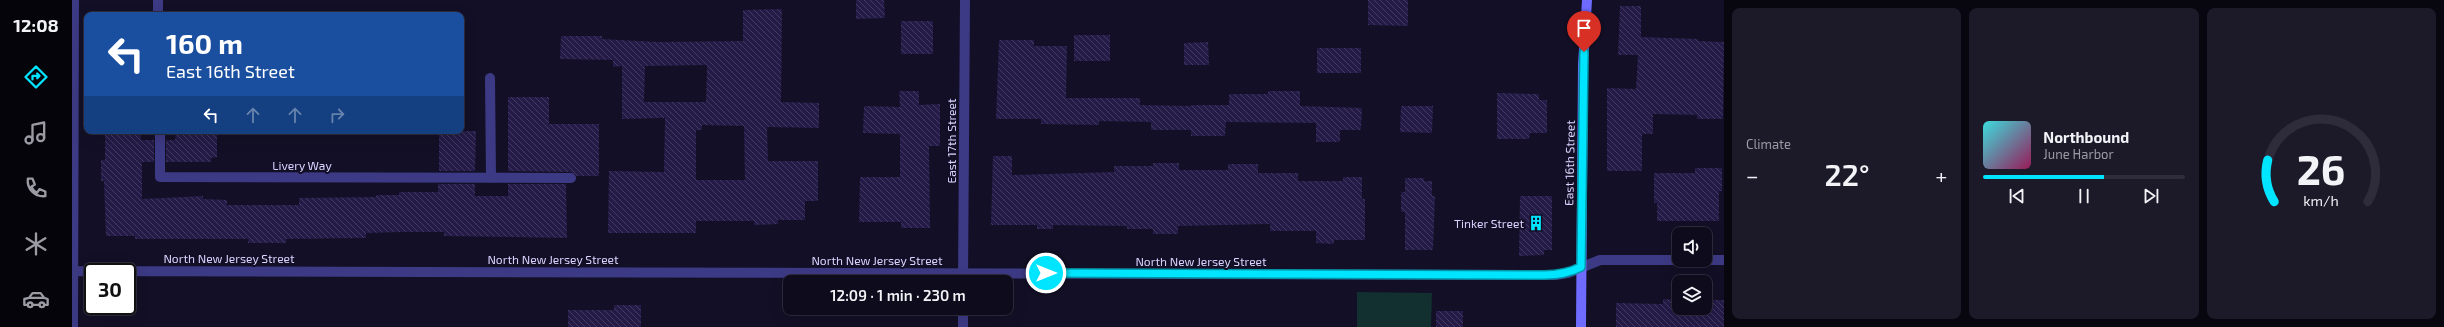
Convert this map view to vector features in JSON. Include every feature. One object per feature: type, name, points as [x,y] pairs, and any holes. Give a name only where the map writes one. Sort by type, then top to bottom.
[{"type":"main road","name":"East 16th Street","points":[[1581,327],[1583,65],[1587,0]]},
{"type":"street","points":[[73,327],[74,0]]},
{"type":"street","points":[[158,0],[158,12]]},
{"type":"street","name":"East 17th Street","points":[[963,275],[965,0]]},
{"type":"street","points":[[490,78],[491,178]]},
{"type":"street","name":"Livery Way","points":[[160,134],[160,177],[571,178]]},
{"type":"street","name":"North New Jersey Street","points":[[1013,278],[1556,275],[1594,261],[1608,259],[1672,260]]},
{"type":"street","points":[[1712,260],[1724,260]]},
{"type":"street","name":"North New Jersey Street","points":[[72,271],[783,277]]},
{"type":"street","points":[[963,315],[963,327]]},
{"type":"green space","points":[[1357,292],[1432,293],[1431,327],[1357,327]]},
{"type":"building","points":[[856,0],[884,0],[885,18],[856,19]]},
{"type":"building","points":[[1368,0],[1408,0],[1408,26],[1368,25]]},
{"type":"building","points":[[1620,6],[1641,6],[1641,37],[1698,39],[1698,41],[1724,42],[1723,119],[1697,119],[1697,115],[1653,114],[1653,134],[1642,134],[1642,171],[1607,171],[1607,88],[1636,89],[1638,55],[1618,55]]},
{"type":"building","points":[[782,9],[781,102],[819,103],[819,128],[767,127],[768,161],[818,161],[818,201],[805,201],[805,220],[778,220],[778,224],[754,225],[754,221],[696,221],[696,233],[608,233],[609,171],[664,172],[665,118],[622,119],[622,66],[613,67],[613,60],[560,59],[561,36],[602,36],[602,39],[657,42],[743,41],[743,10]],"holes":[[[707,65],[706,102],[644,102],[645,66]],[[702,125],[744,126],[745,180],[696,180],[696,130],[702,130]]]},
{"type":"building","points":[[901,21],[933,21],[933,54],[901,54]]},
{"type":"building","points":[[1074,35],[1110,35],[1110,61],[1074,61]]},
{"type":"building","points":[[999,40],[1034,40],[1034,46],[1067,46],[1066,98],[1140,98],[1140,105],[1229,105],[1229,94],[1268,94],[1268,91],[1300,91],[1300,106],[1362,108],[1361,130],[1340,130],[1340,142],[1316,142],[1316,123],[1226,122],[1225,136],[1191,136],[1191,130],[1151,130],[1151,122],[1099,121],[1099,125],[1041,124],[1041,119],[996,119]]},
{"type":"building","points":[[1208,42],[1209,65],[1184,65],[1184,43]]},
{"type":"building","points":[[1317,48],[1361,48],[1361,73],[1317,73]]},
{"type":"building","points":[[899,91],[919,91],[919,105],[940,104],[940,146],[929,146],[930,228],[901,228],[901,222],[859,222],[860,177],[900,177],[900,134],[863,133],[864,106],[900,107]]},
{"type":"building","points":[[1497,93],[1539,94],[1539,100],[1547,100],[1547,133],[1530,133],[1529,139],[1497,139]]},
{"type":"building","points":[[508,97],[549,97],[549,124],[599,124],[599,176],[577,176],[571,172],[508,171]]},
{"type":"building","points":[[1401,106],[1433,106],[1432,133],[1400,132]]},
{"type":"building","points":[[464,131],[476,131],[475,171],[439,171],[439,134],[464,134]]},
{"type":"building","points":[[105,134],[141,134],[141,140],[154,140],[154,162],[142,162],[142,199],[203,196],[203,199],[227,200],[227,205],[299,205],[299,198],[376,197],[376,195],[399,195],[399,192],[438,192],[438,184],[475,184],[475,196],[508,196],[508,184],[566,184],[567,238],[444,236],[444,232],[400,232],[366,233],[366,238],[286,239],[286,243],[248,243],[248,239],[135,239],[135,236],[106,236],[104,181],[101,181],[101,160],[105,160]]},
{"type":"building","points":[[176,134],[217,134],[217,157],[211,158],[211,162],[166,162],[166,140],[175,140]]},
{"type":"building","points":[[993,156],[1012,156],[1012,175],[1114,172],[1114,166],[1153,166],[1153,163],[1179,163],[1179,170],[1228,170],[1228,164],[1258,164],[1258,173],[1298,173],[1298,181],[1343,181],[1343,177],[1362,177],[1362,199],[1365,199],[1365,240],[1334,240],[1334,244],[1316,243],[1316,231],[1270,231],[1270,224],[1178,226],[1178,234],[1153,234],[1153,229],[1127,229],[1127,226],[1053,225],[1053,229],[1037,229],[1037,225],[991,225]]},
{"type":"building","points":[[1695,168],[1722,168],[1722,191],[1719,191],[1719,221],[1657,221],[1657,203],[1654,203],[1654,173],[1695,173]]},
{"type":"building","points":[[1405,178],[1424,178],[1424,181],[1432,181],[1432,196],[1435,196],[1433,250],[1405,250],[1405,212],[1401,212],[1401,192],[1405,192]]},
{"type":"building","name":"Tinker Street","points":[[1520,196],[1552,196],[1552,250],[1544,250],[1544,255],[1519,256]]},
{"type":"building","points":[[1663,299],[1672,300],[1672,315],[1712,315],[1712,300],[1724,300],[1724,327],[1616,327],[1616,303],[1663,304]]},
{"type":"building","points":[[614,305],[641,305],[641,327],[568,327],[568,310],[614,310]]},
{"type":"building","points":[[1436,311],[1463,311],[1463,327],[1436,327]]},
{"type":"place","name":"Tinker Street","points":[[1536,223]]},
{"type":"route","points":[[1046,273],[1556,275],[1576,270],[1581,267],[1584,52]]}]
